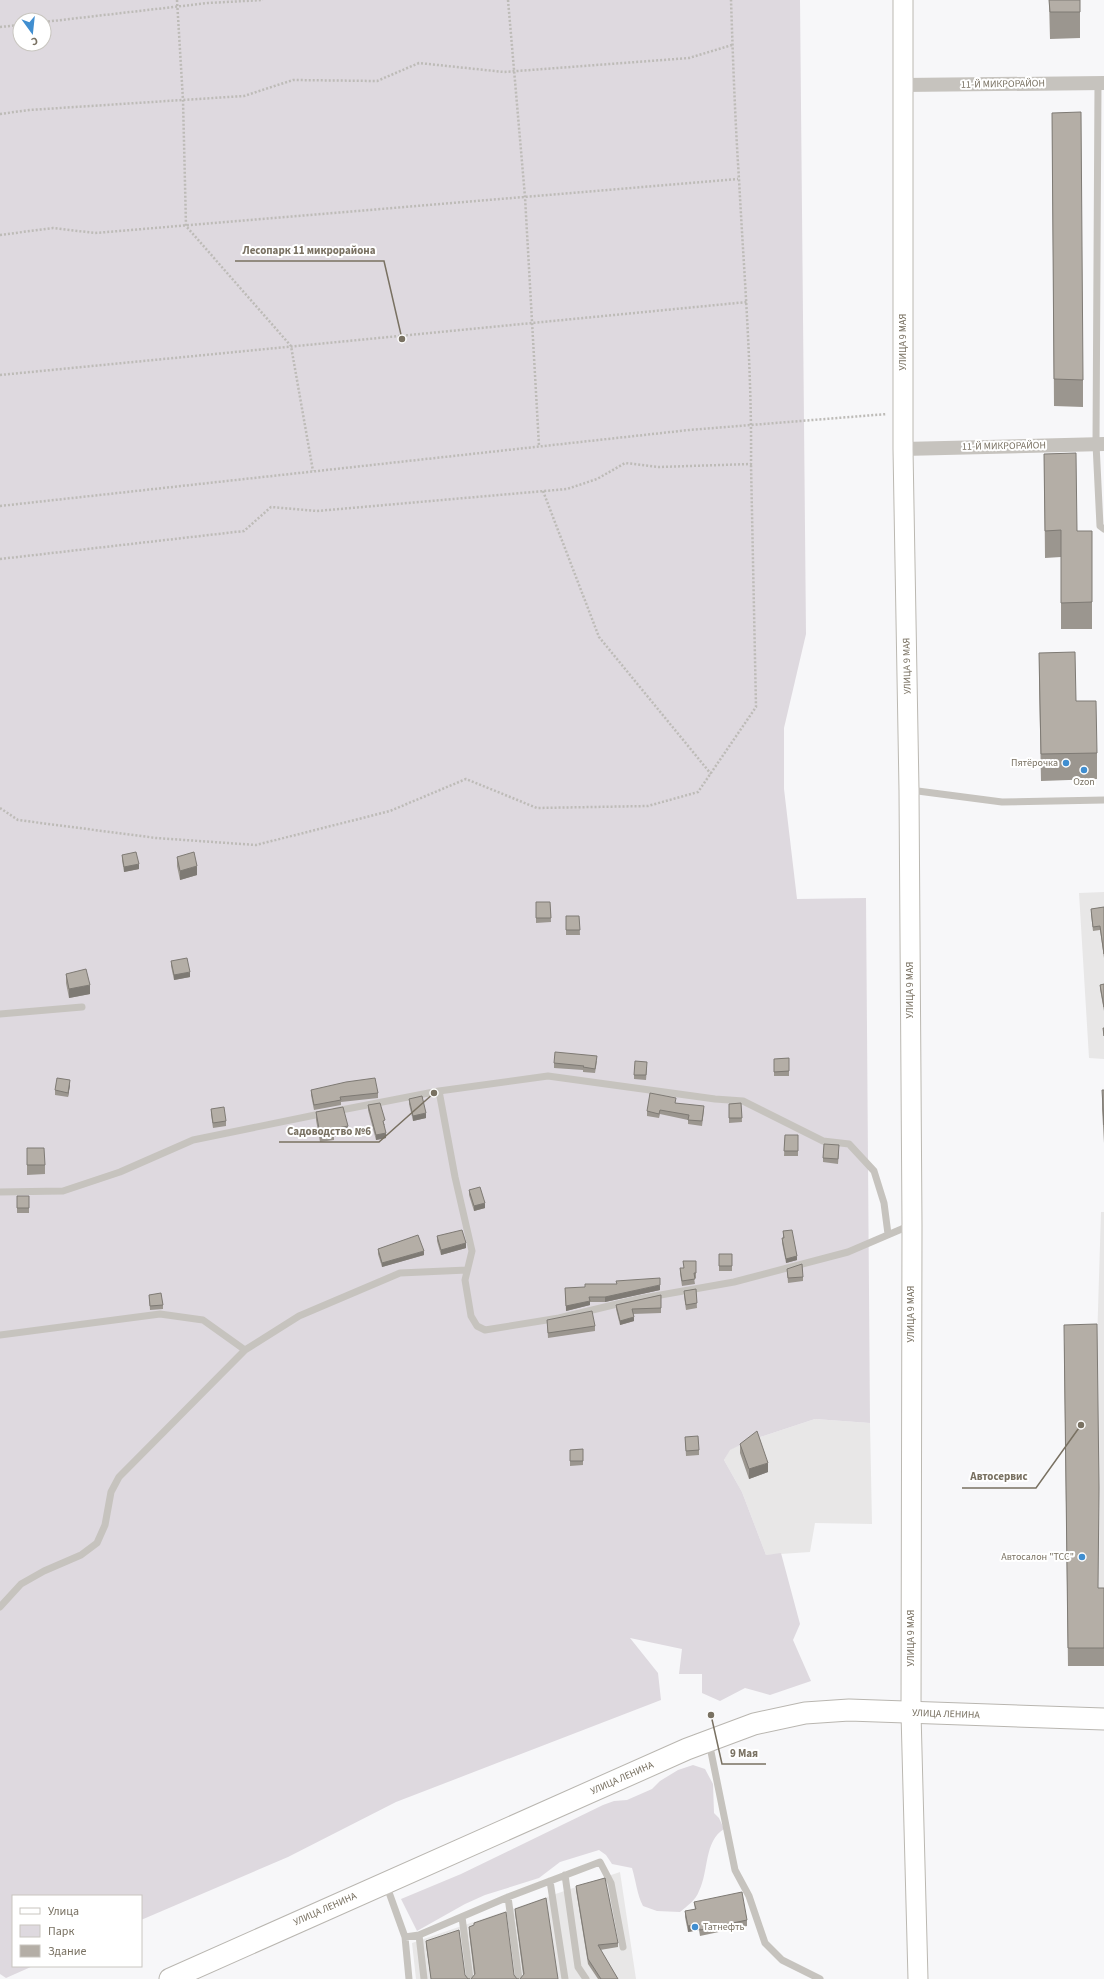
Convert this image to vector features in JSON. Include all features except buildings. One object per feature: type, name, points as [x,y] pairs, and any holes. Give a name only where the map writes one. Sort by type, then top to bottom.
[{"type":"main road","name":"УЛИЦА 9 МАЯ","points":[[903,0],[903,449],[909,790],[912,1225],[911,1713],[918,1979]]},
{"type":"main road","name":"УЛИЦА ЛЕНИНА","points":[[170,1979],[385,1882],[709,1740],[754,1724],[805,1713],[848,1710],[1104,1719]]},
{"type":"street","name":"11-Й МИКРОРАЙОН","points":[[903,85],[1101,83]]},
{"type":"street","name":"11-Й МИКРОРАЙОН","points":[[903,449],[1100,444]]},
{"type":"lane","points":[[1101,83],[1100,526],[1104,529]]},
{"type":"lane","points":[[909,790],[1002,802],[1104,800]]},
{"type":"lane","points":[[0,1014],[82,1007]]},
{"type":"lane","points":[[0,1192],[63,1190],[120,1172],[193,1140],[246,1128],[439,1091],[548,1076],[715,1099],[743,1101],[823,1141],[849,1144],[874,1171],[884,1203],[888,1234]]},
{"type":"lane","points":[[439,1091],[455,1177],[472,1251],[465,1280],[471,1316],[477,1326],[485,1330],[559,1318],[638,1299],[734,1282],[848,1252],[912,1225]]},
{"type":"lane","points":[[0,1607],[21,1584],[44,1571],[81,1555],[97,1543],[105,1525],[111,1492],[119,1477],[245,1350],[299,1316],[400,1273],[467,1270]]},
{"type":"lane","points":[[0,1334],[160,1314],[203,1320],[245,1350]]},
{"type":"lane","points":[[709,1740],[735,1870],[749,1896],[765,1943],[782,1960],[820,1979]]},
{"type":"lane","points":[[405,1937],[419,1935],[508,1896],[600,1862],[610,1883],[623,1947]]},
{"type":"lane","points":[[565,1876],[578,1967],[586,1979]]},
{"type":"lane","points":[[550,1881],[565,1979]]},
{"type":"lane","points":[[385,1882],[405,1937],[409,1979]]},
{"type":"lane","points":[[508,1896],[519,1979]]},
{"type":"lane","points":[[462,1917],[470,1979]]},
{"type":"lane","points":[[419,1935],[424,1979]]},
{"type":"path","points":[[177,0],[176,6],[182,100],[186,226],[291,346],[313,471]]},
{"type":"path","points":[[208,3],[211,0]]},
{"type":"path","points":[[52,21],[176,6],[263,0]]},
{"type":"path","points":[[508,0],[525,197],[539,446]]},
{"type":"path","points":[[0,808],[18,820],[156,838],[256,845],[390,811],[466,779],[537,808],[648,806],[698,792],[756,707],[751,464],[752,425],[747,302],[732,45],[731,0]]},
{"type":"path","points":[[0,27],[12,26]]},
{"type":"path","points":[[0,114],[29,110],[244,96],[293,80],[377,82],[419,63],[504,72],[689,58],[732,45]]},
{"type":"path","points":[[0,235],[53,228],[95,233],[739,179]]},
{"type":"path","points":[[0,374],[747,302]]},
{"type":"path","points":[[0,506],[688,430],[903,413]]},
{"type":"path","points":[[0,559],[244,531],[270,507],[317,511],[567,489],[590,482],[625,463],[660,467],[751,464]]},
{"type":"path","points":[[543,491],[599,637],[711,774]]},
{"type":"shaded area","points":[[1104,892],[1104,1059],[1089,1058],[1079,893]]},
{"type":"shaded area","points":[[1101,1212],[1104,1212],[1104,1607],[1098,1607],[1099,1507],[1066,1507],[1064,1343],[1097,1342]]},
{"type":"shaded area","points":[[815,1419],[870,1423],[872,1524],[815,1523],[810,1552],[766,1555],[742,1492],[724,1460],[729,1450],[751,1440]]},
{"type":"shaded area","points":[[620,1872],[636,1979],[416,1979],[412,1943]]},
{"type":"green space","points":[[0,0],[800,0],[806,634],[784,728],[784,789],[797,899],[866,898],[870,1423],[815,1419],[751,1440],[730,1450],[724,1460],[742,1492],[766,1555],[781,1553],[800,1624],[793,1640],[811,1681],[770,1695],[745,1688],[720,1701],[702,1693],[702,1674],[679,1674],[682,1649],[630,1638],[658,1673],[661,1700],[396,1802],[288,1857],[142,1920],[142,1895],[12,1895],[12,1967],[31,1967],[6,1978],[0,1974]]},
{"type":"green space","points":[[693,1765],[705,1769],[713,1784],[714,1813],[719,1818],[724,1829],[713,1841],[698,1894],[691,1903],[680,1912],[657,1911],[643,1906],[632,1868],[612,1864],[606,1855],[599,1850],[560,1862],[539,1878],[485,1895],[465,1904],[417,1931],[401,1899],[461,1874],[603,1805],[614,1801],[627,1800],[652,1789],[660,1781],[678,1770]]},
{"type":"place","name":"Лесопарк 11 микрорайона","points":[[402,339]]},
{"type":"place","name":"Пятёрочка","points":[[1066,763]]},
{"type":"place","name":"Ozon","points":[[1084,770]]},
{"type":"place","name":"Садоводство №6","points":[[434,1093]]},
{"type":"place","name":"Автосервис","points":[[1081,1425]]},
{"type":"place","name":"Автосалон \"ТСС\"","points":[[1082,1557]]},
{"type":"place","name":"9 Мая","points":[[711,1715]]},
{"type":"place","name":"Татнефть","points":[[695,1927]]}]
